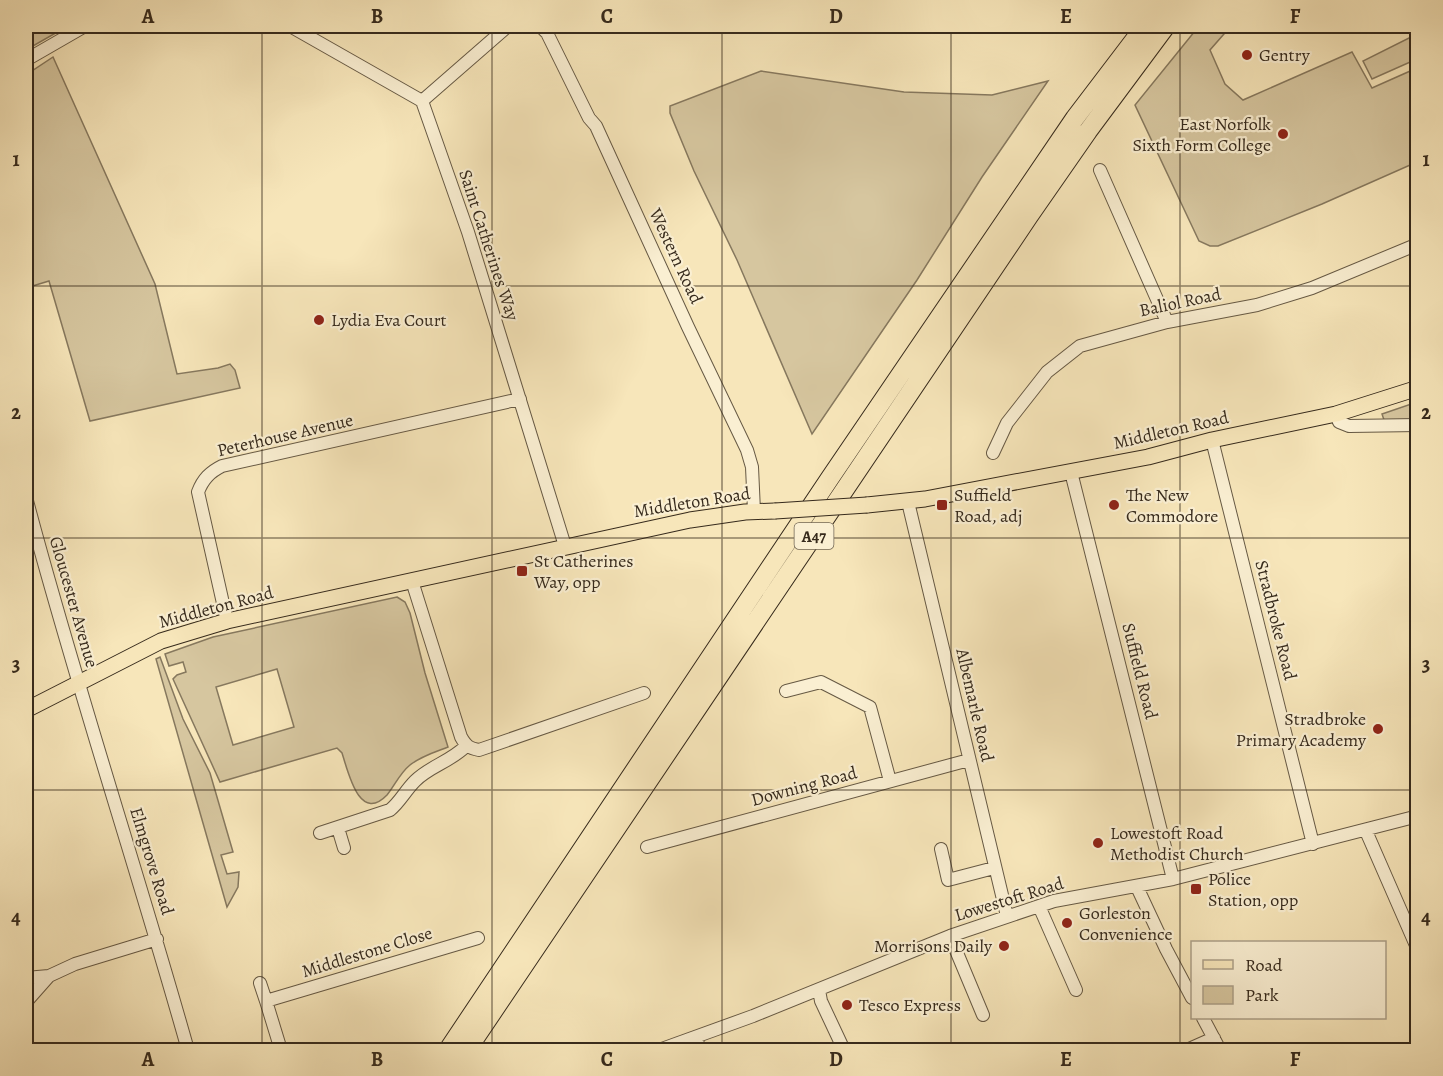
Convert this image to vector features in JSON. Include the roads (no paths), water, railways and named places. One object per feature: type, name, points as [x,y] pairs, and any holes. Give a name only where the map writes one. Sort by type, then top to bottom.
[{"type":"highway","name":"A47","points":[[448,1050],[850,449],[1075,118],[1144,26]]},
{"type":"highway","name":"A47","points":[[467,1050],[1029,216],[1088,131],[1166,26]]},
{"type":"main road","name":"Middleton Road","points":[[26,710],[161,641],[227,621],[690,520],[754,511],[908,502],[1148,457],[1212,440],[1336,414],[1418,388]]},
{"type":"street","points":[[26,60],[85,26]]},
{"type":"street","points":[[290,26],[422,101],[508,26]]},
{"type":"street","name":"Western Road","points":[[540,26],[547,33],[589,118],[596,126],[747,450],[752,467],[754,511]]},
{"type":"street","name":"Saint Catherines Way","points":[[422,101],[468,232],[565,546]]},
{"type":"street","points":[[1100,170],[1167,322]]},
{"type":"street","name":"Baliol Road","points":[[993,453],[1007,423],[1047,372],[1080,346],[1167,322],[1257,304],[1312,288],[1418,244]]},
{"type":"street","name":"Peterhouse Avenue","points":[[227,621],[198,492],[201,483],[211,471],[222,466],[520,399]]},
{"type":"street","points":[[1336,414],[1338,422],[1349,426],[1418,424]]},
{"type":"street","name":"Stradbroke Road","points":[[1212,440],[1313,844]]},
{"type":"street","name":"Suffield Road","points":[[1071,472],[1173,879]]},
{"type":"street","name":"Gloucester Avenue","points":[[26,497],[29,527],[78,682]]},
{"type":"street","name":"Albemarle Road","points":[[908,502],[1007,916]]},
{"type":"street","points":[[412,581],[461,737],[466,746],[479,750],[644,693]]},
{"type":"street","name":"Elmgrove Road","points":[[78,682],[157,939],[188,1050]]},
{"type":"street","points":[[786,691],[821,682],[870,707],[890,781]]},
{"type":"street","points":[[320,833],[390,810],[399,803],[414,782],[427,771],[448,761],[466,746]]},
{"type":"street","name":"Downing Road","points":[[647,847],[969,760]]},
{"type":"street","name":"Lowestoft Road","points":[[659,1050],[819,990],[950,936],[1054,901],[1173,879],[1418,816]]},
{"type":"street","points":[[338,828],[344,848]]},
{"type":"street","points":[[1366,831],[1417,949]]},
{"type":"street","points":[[941,849],[948,880],[994,868]]},
{"type":"street","points":[[1137,887],[1191,996]]},
{"type":"street","points":[[1039,906],[1076,990]]},
{"type":"street","points":[[950,936],[983,1015]]},
{"type":"street","name":"Middlestone Close","points":[[266,1001],[478,938]]},
{"type":"street","points":[[26,978],[49,976],[75,964],[157,939]]},
{"type":"street","points":[[26,1002],[49,976]]},
{"type":"street","points":[[260,983],[281,1050]]},
{"type":"street","points":[[819,990],[821,1001],[844,1050]]},
{"type":"street","points":[[1204,1019],[1220,1050]]},
{"type":"street","points":[[696,1038],[700,1050]]},
{"type":"street","points":[[1187,1050],[1214,1038]]},
{"type":"place","name":"Gentry","points":[[1247,55]]},
{"type":"place","name":"East Norfolk Sixth Form College","points":[[1283,134]]},
{"type":"place","name":"Lydia Eva Court","points":[[319,320]]},
{"type":"place","name":"Suffield Road, adj","points":[[942,505]]},
{"type":"place","name":"The New Commodore","points":[[1114,505]]},
{"type":"place","name":"St Catherines Way, opp","points":[[522,571]]},
{"type":"place","name":"Stradbroke Primary Academy","points":[[1378,729]]},
{"type":"place","name":"Lowestoft Road Methodist Church","points":[[1098,843]]},
{"type":"place","name":"Police Station, opp","points":[[1196,889]]},
{"type":"place","name":"Gorleston Convenience","points":[[1067,923]]},
{"type":"place","name":"Morrisons Daily","points":[[1004,946]]},
{"type":"place","name":"Tesco Express","points":[[847,1005]]}]
